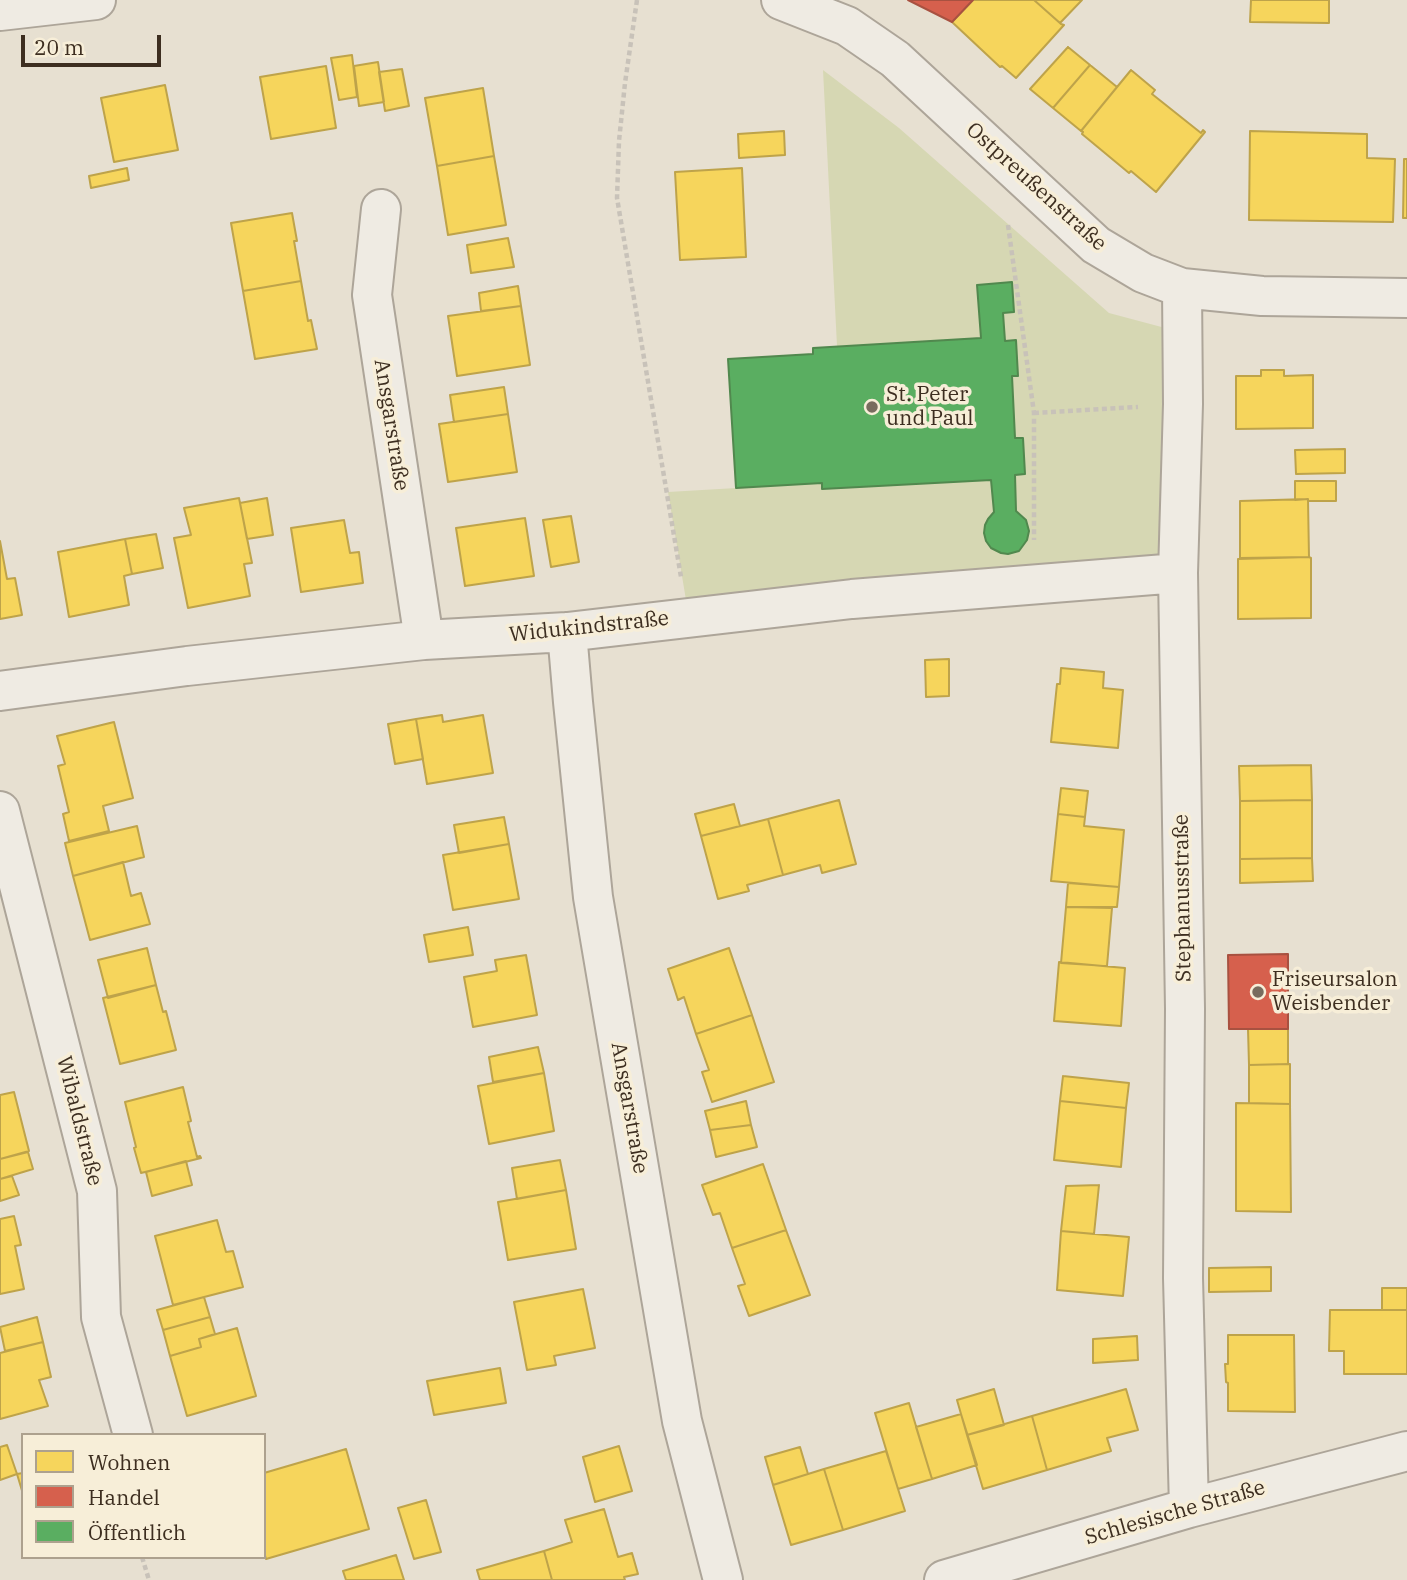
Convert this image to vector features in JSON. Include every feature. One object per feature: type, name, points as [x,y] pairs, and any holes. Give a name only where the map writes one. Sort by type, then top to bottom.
[{"type":"street","points":[[0,11],[96,0]]},
{"type":"street","name":"Ostpreußenstraße","points":[[781,0],[847,26],[895,59],[1096,245],[1143,273],[1182,288],[1262,296],[1407,299]]},
{"type":"street","name":"Ansgarstraße","points":[[381,209],[372,295],[424,640]]},
{"type":"street","name":"Stephanusstraße","points":[[1182,288],[1178,573],[1185,1009],[1182,1278],[1189,1507]]},
{"type":"street","name":"Widukindstraße","points":[[0,691],[187,666],[424,640],[567,632],[852,599],[1178,573]]},
{"type":"street","name":"Ansgarstraße","points":[[567,632],[593,897],[682,1421],[723,1580]]},
{"type":"street","name":"Wibaldstraße","points":[[0,811],[97,1191],[101,1317],[134,1433]]},
{"type":"street","name":"Schlesische Straße","points":[[944,1580],[1189,1507],[1407,1451]]},
{"type":"path","points":[[638,0],[620,130],[617,198],[687,617]]},
{"type":"path","points":[[1008,223],[1034,413],[1034,531]]},
{"type":"path","points":[[1034,413],[1182,404]]},
{"type":"path","points":[[143,1559],[149,1580]]},
{"type":"green space","points":[[823,70],[899,128],[1109,313],[1169,329],[1162,557],[686,600],[668,492],[822,483],[822,489],[991,480],[994,512],[985,525],[984,533],[991,548],[1001,553],[1019,551],[1027,540],[1027,523],[1016,511],[1015,475],[1025,474],[1023,438],[1015,438],[1012,376],[1018,376],[1016,340],[1005,341],[1003,313],[1014,312],[1012,283],[977,285],[981,338],[837,346]]},
{"type":"building: Wohnen","points":[[973,0],[1034,0],[1064,25],[1016,78],[1000,67],[952,22]]},
{"type":"building: Wohnen","points":[[1034,0],[1082,0],[1060,23]]},
{"type":"building: Wohnen","points":[[1251,0],[1329,0],[1329,23],[1250,22]]},
{"type":"building: Wohnen","points":[[1068,47],[1090,65],[1053,108],[1030,89]]},
{"type":"building: Wohnen","points":[[352,55],[357,97],[339,100],[331,58]]},
{"type":"building: Wohnen","points":[[378,62],[384,102],[359,106],[354,66]]},
{"type":"building: Wohnen","points":[[1090,65],[1117,87],[1081,131],[1053,108]]},
{"type":"building: Wohnen","points":[[326,66],[336,128],[271,139],[260,77]]},
{"type":"building: Wohnen","points":[[402,69],[409,106],[385,111],[379,72]]},
{"type":"building: Wohnen","points":[[1131,70],[1155,90],[1152,94],[1201,133],[1203,130],[1205,132],[1156,192],[1131,171],[1129,173],[1081,131]]},
{"type":"building: Wohnen","points":[[165,85],[178,150],[114,162],[101,98]]},
{"type":"building: Wohnen","points":[[483,88],[494,156],[437,166],[425,98]]},
{"type":"building: Wohnen","points":[[784,131],[785,155],[739,158],[738,134]]},
{"type":"building: Wohnen","points":[[1250,131],[1367,134],[1367,158],[1395,159],[1393,222],[1249,220]]},
{"type":"building: Wohnen","points":[[494,156],[506,225],[448,235],[437,166]]},
{"type":"building: Wohnen","points":[[1404,159],[1407,159],[1407,218],[1403,218]]},
{"type":"building: Wohnen","points":[[127,168],[129,180],[91,188],[89,176]]},
{"type":"building: Wohnen","points":[[742,168],[746,257],[680,260],[675,172]]},
{"type":"building: Wohnen","points":[[292,213],[301,281],[243,291],[231,223]]},
{"type":"building: Wohnen","points":[[508,238],[514,267],[471,273],[467,245]]},
{"type":"building: Wohnen","points":[[301,281],[308,321],[311,320],[317,349],[255,359],[243,291]]},
{"type":"building: Wohnen","points":[[518,286],[521,306],[481,311],[479,293]]},
{"type":"building: Wohnen","points":[[521,306],[530,365],[457,376],[448,316]]},
{"type":"building: Wohnen","points":[[1261,370],[1284,370],[1284,376],[1313,375],[1313,428],[1236,429],[1236,376],[1261,376]]},
{"type":"building: Wohnen","points":[[504,387],[508,414],[454,422],[450,395]]},
{"type":"building: Wohnen","points":[[508,414],[517,472],[448,482],[439,424]]},
{"type":"building: Wohnen","points":[[1345,449],[1345,473],[1296,474],[1295,450]]},
{"type":"building: Wohnen","points":[[1295,481],[1336,481],[1336,501],[1295,500]]},
{"type":"building: Wohnen","points":[[239,498],[252,563],[244,564],[250,596],[188,608],[174,538],[191,535],[184,508]]},
{"type":"building: Wohnen","points":[[267,498],[273,535],[247,539],[240,503]]},
{"type":"building: Wohnen","points":[[1308,499],[1309,557],[1240,558],[1240,501]]},
{"type":"building: Wohnen","points":[[571,516],[579,562],[551,567],[543,520]]},
{"type":"building: Wohnen","points":[[525,518],[534,576],[465,586],[456,528]]},
{"type":"building: Wohnen","points":[[344,520],[350,553],[359,552],[363,583],[301,592],[291,528]]},
{"type":"building: Wohnen","points":[[156,534],[163,568],[132,574],[125,539]]},
{"type":"building: Wohnen","points":[[125,539],[132,574],[124,576],[129,605],[69,617],[58,552]]},
{"type":"building: Wohnen","points":[[0,541],[7,579],[15,578],[22,615],[0,619]]},
{"type":"building: Wohnen","points":[[1309,557],[1311,618],[1238,619],[1238,559]]},
{"type":"building: Wohnen","points":[[949,659],[949,696],[926,697],[925,660]]},
{"type":"building: Wohnen","points":[[1061,668],[1104,672],[1103,688],[1123,690],[1118,748],[1051,742]]},
{"type":"building: Wohnen","points":[[442,715],[443,722],[483,715],[493,773],[427,784],[416,719]]},
{"type":"building: Wohnen","points":[[416,719],[423,759],[395,764],[388,724]]},
{"type":"building: Wohnen","points":[[114,722],[133,798],[103,806],[109,831],[69,841],[63,814],[69,812],[58,766],[65,764],[57,736]]},
{"type":"building: Wohnen","points":[[1311,765],[1312,800],[1240,801],[1239,766]]},
{"type":"building: Wohnen","points":[[1061,788],[1088,791],[1085,817],[1058,814]]},
{"type":"building: Wohnen","points":[[839,800],[856,864],[822,873],[820,865],[783,875],[768,819]]},
{"type":"building: Wohnen","points":[[1312,800],[1312,858],[1240,859],[1240,801]]},
{"type":"building: Wohnen","points":[[734,804],[740,826],[701,836],[695,814]]},
{"type":"building: Wohnen","points":[[1058,814],[1085,817],[1084,826],[1124,830],[1119,887],[1051,881]]},
{"type":"building: Wohnen","points":[[504,817],[509,844],[459,853],[454,825]]},
{"type":"building: Wohnen","points":[[768,819],[783,875],[747,885],[749,891],[718,899],[701,836]]},
{"type":"building: Wohnen","points":[[137,826],[144,857],[73,876],[65,843]]},
{"type":"building: Wohnen","points":[[509,844],[519,899],[453,910],[443,855]]},
{"type":"building: Wohnen","points":[[1312,858],[1313,881],[1240,883],[1240,859]]},
{"type":"building: Wohnen","points":[[123,862],[131,896],[141,893],[150,924],[90,940],[73,876]]},
{"type":"building: Wohnen","points":[[1068,883],[1119,887],[1117,907],[1066,907]]},
{"type":"building: Wohnen","points":[[1066,907],[1112,908],[1107,966],[1061,963]]},
{"type":"building: Wohnen","points":[[468,927],[473,955],[429,962],[424,935]]},
{"type":"building: Wohnen","points":[[147,948],[156,985],[108,998],[98,960]]},
{"type":"building: Wohnen","points":[[729,948],[752,1015],[696,1034],[684,997],[678,1000],[668,969]]},
{"type":"building: Wohnen","points":[[526,955],[537,1015],[473,1027],[464,977],[497,971],[495,960]]},
{"type":"building: Wohnen","points":[[1059,962],[1125,968],[1121,1026],[1054,1021]]},
{"type":"building: Wohnen","points":[[156,985],[176,1050],[120,1064],[103,998]]},
{"type":"building: Wohnen","points":[[752,1015],[774,1082],[712,1102],[702,1072],[709,1070],[696,1034]]},
{"type":"building: Wohnen","points":[[1248,1029],[1288,1029],[1288,1064],[1249,1065]]},
{"type":"building: Wohnen","points":[[538,1047],[544,1073],[493,1082],[489,1057]]},
{"type":"building: Wohnen","points":[[1290,1064],[1290,1104],[1249,1103],[1249,1065]]},
{"type":"building: Wohnen","points":[[544,1073],[554,1131],[489,1144],[478,1086]]},
{"type":"building: Wohnen","points":[[1063,1076],[1129,1083],[1126,1108],[1060,1101]]},
{"type":"building: Wohnen","points":[[183,1087],[191,1121],[188,1122],[197,1157],[201,1158],[141,1173],[125,1102]]},
{"type":"building: Wohnen","points":[[14,1092],[29,1151],[0,1159],[0,1095]]},
{"type":"building: Wohnen","points":[[746,1101],[751,1125],[710,1130],[705,1111]]},
{"type":"building: Wohnen","points":[[1060,1101],[1126,1108],[1121,1167],[1054,1160]]},
{"type":"building: Wohnen","points":[[1236,1103],[1290,1104],[1291,1212],[1236,1211]]},
{"type":"building: Wohnen","points":[[751,1125],[757,1147],[716,1157],[710,1130]]},
{"type":"building: Wohnen","points":[[28,1152],[33,1169],[0,1179],[0,1159]]},
{"type":"building: Wohnen","points":[[560,1160],[566,1190],[517,1199],[512,1168]]},
{"type":"building: Wohnen","points":[[186,1161],[192,1185],[152,1196],[146,1172]]},
{"type":"building: Wohnen","points":[[763,1164],[786,1230],[732,1248],[720,1213],[713,1215],[702,1185]]},
{"type":"building: Wohnen","points":[[12,1176],[19,1195],[0,1201],[0,1179]]},
{"type":"building: Wohnen","points":[[1099,1185],[1094,1234],[1061,1231],[1066,1186]]},
{"type":"building: Wohnen","points":[[566,1190],[576,1249],[508,1260],[498,1202]]},
{"type":"building: Wohnen","points":[[14,1216],[21,1245],[15,1246],[24,1289],[0,1294],[0,1219]]},
{"type":"building: Wohnen","points":[[217,1220],[226,1252],[233,1251],[243,1287],[173,1305],[155,1236]]},
{"type":"building: Wohnen","points":[[786,1230],[810,1295],[749,1316],[738,1286],[745,1284],[732,1248]]},
{"type":"building: Wohnen","points":[[1061,1231],[1129,1237],[1123,1296],[1057,1290]]},
{"type":"building: Wohnen","points":[[1271,1267],[1271,1291],[1209,1292],[1209,1268]]},
{"type":"building: Wohnen","points":[[1382,1288],[1407,1288],[1407,1310],[1382,1310]]},
{"type":"building: Wohnen","points":[[583,1289],[595,1348],[554,1356],[556,1365],[527,1370],[514,1302]]},
{"type":"building: Wohnen","points":[[204,1297],[210,1317],[163,1330],[157,1310]]},
{"type":"building: Wohnen","points":[[1330,1310],[1407,1310],[1407,1374],[1344,1374],[1344,1351],[1329,1351]]},
{"type":"building: Wohnen","points":[[37,1317],[43,1342],[5,1351],[0,1327]]},
{"type":"building: Wohnen","points":[[210,1317],[215,1334],[199,1339],[201,1347],[170,1356],[163,1330]]},
{"type":"building: Wohnen","points":[[237,1328],[256,1396],[187,1416],[170,1356],[201,1347],[199,1339]]},
{"type":"building: Wohnen","points":[[1228,1335],[1294,1335],[1295,1412],[1228,1411],[1225,1364],[1228,1364]]},
{"type":"building: Wohnen","points":[[1137,1336],[1138,1360],[1093,1363],[1093,1339]]},
{"type":"building: Wohnen","points":[[43,1342],[51,1377],[39,1380],[48,1406],[0,1419],[0,1353]]},
{"type":"building: Wohnen","points":[[500,1368],[506,1403],[434,1415],[427,1381]]},
{"type":"building: Wohnen","points":[[994,1389],[1004,1425],[967,1435],[957,1400]]},
{"type":"building: Wohnen","points":[[1126,1389],[1138,1430],[1107,1438],[1111,1451],[1047,1470],[1032,1416]]},
{"type":"building: Wohnen","points":[[909,1403],[932,1479],[898,1489],[875,1413]]},
{"type":"building: Wohnen","points":[[961,1414],[977,1465],[932,1479],[916,1427]]},
{"type":"building: Wohnen","points":[[1032,1416],[1047,1470],[983,1489],[967,1435]]},
{"type":"building: Wohnen","points":[[7,1445],[17,1474],[0,1480],[0,1447]]},
{"type":"building: Wohnen","points":[[619,1446],[632,1491],[595,1502],[583,1457]]},
{"type":"building: Wohnen","points":[[800,1447],[808,1474],[773,1485],[765,1457]]},
{"type":"building: Wohnen","points":[[346,1449],[369,1529],[266,1559],[266,1472]]},
{"type":"building: Wohnen","points":[[886,1451],[905,1511],[843,1530],[824,1469]]},
{"type":"building: Wohnen","points":[[824,1469],[843,1530],[791,1545],[773,1485]]},
{"type":"building: Wohnen","points":[[426,1500],[441,1552],[414,1559],[398,1508]]},
{"type":"building: Wohnen","points":[[604,1509],[618,1557],[632,1553],[638,1574],[624,1577],[625,1580],[552,1580],[544,1551],[572,1542],[565,1520]]},
{"type":"building: Wohnen","points":[[544,1551],[552,1580],[480,1580],[477,1570]]},
{"type":"building: Wohnen","points":[[396,1555],[404,1580],[346,1580],[343,1571]]},
{"type":"building: Handel","points":[[908,0],[973,0],[952,22]]},
{"type":"building: Handel","name":"Friseursalon Weisbender","points":[[1288,954],[1288,1029],[1229,1029],[1228,955]]},
{"type":"building: Öffentlich","name":"St. Peter und Paul","points":[[1012,282],[1014,312],[1003,313],[1005,341],[1016,340],[1018,376],[1012,376],[1015,438],[1023,438],[1025,474],[1015,475],[1016,511],[1026,520],[1029,531],[1027,540],[1019,551],[1001,553],[991,548],[986,541],[985,525],[994,512],[991,480],[822,489],[822,483],[736,488],[728,359],[813,354],[813,348],[981,338],[977,285]]},
{"type":"place","name":"St. Peter und Paul","points":[[872,407]]},
{"type":"place","name":"Friseursalon Weisbender","points":[[1258,992]]}]
